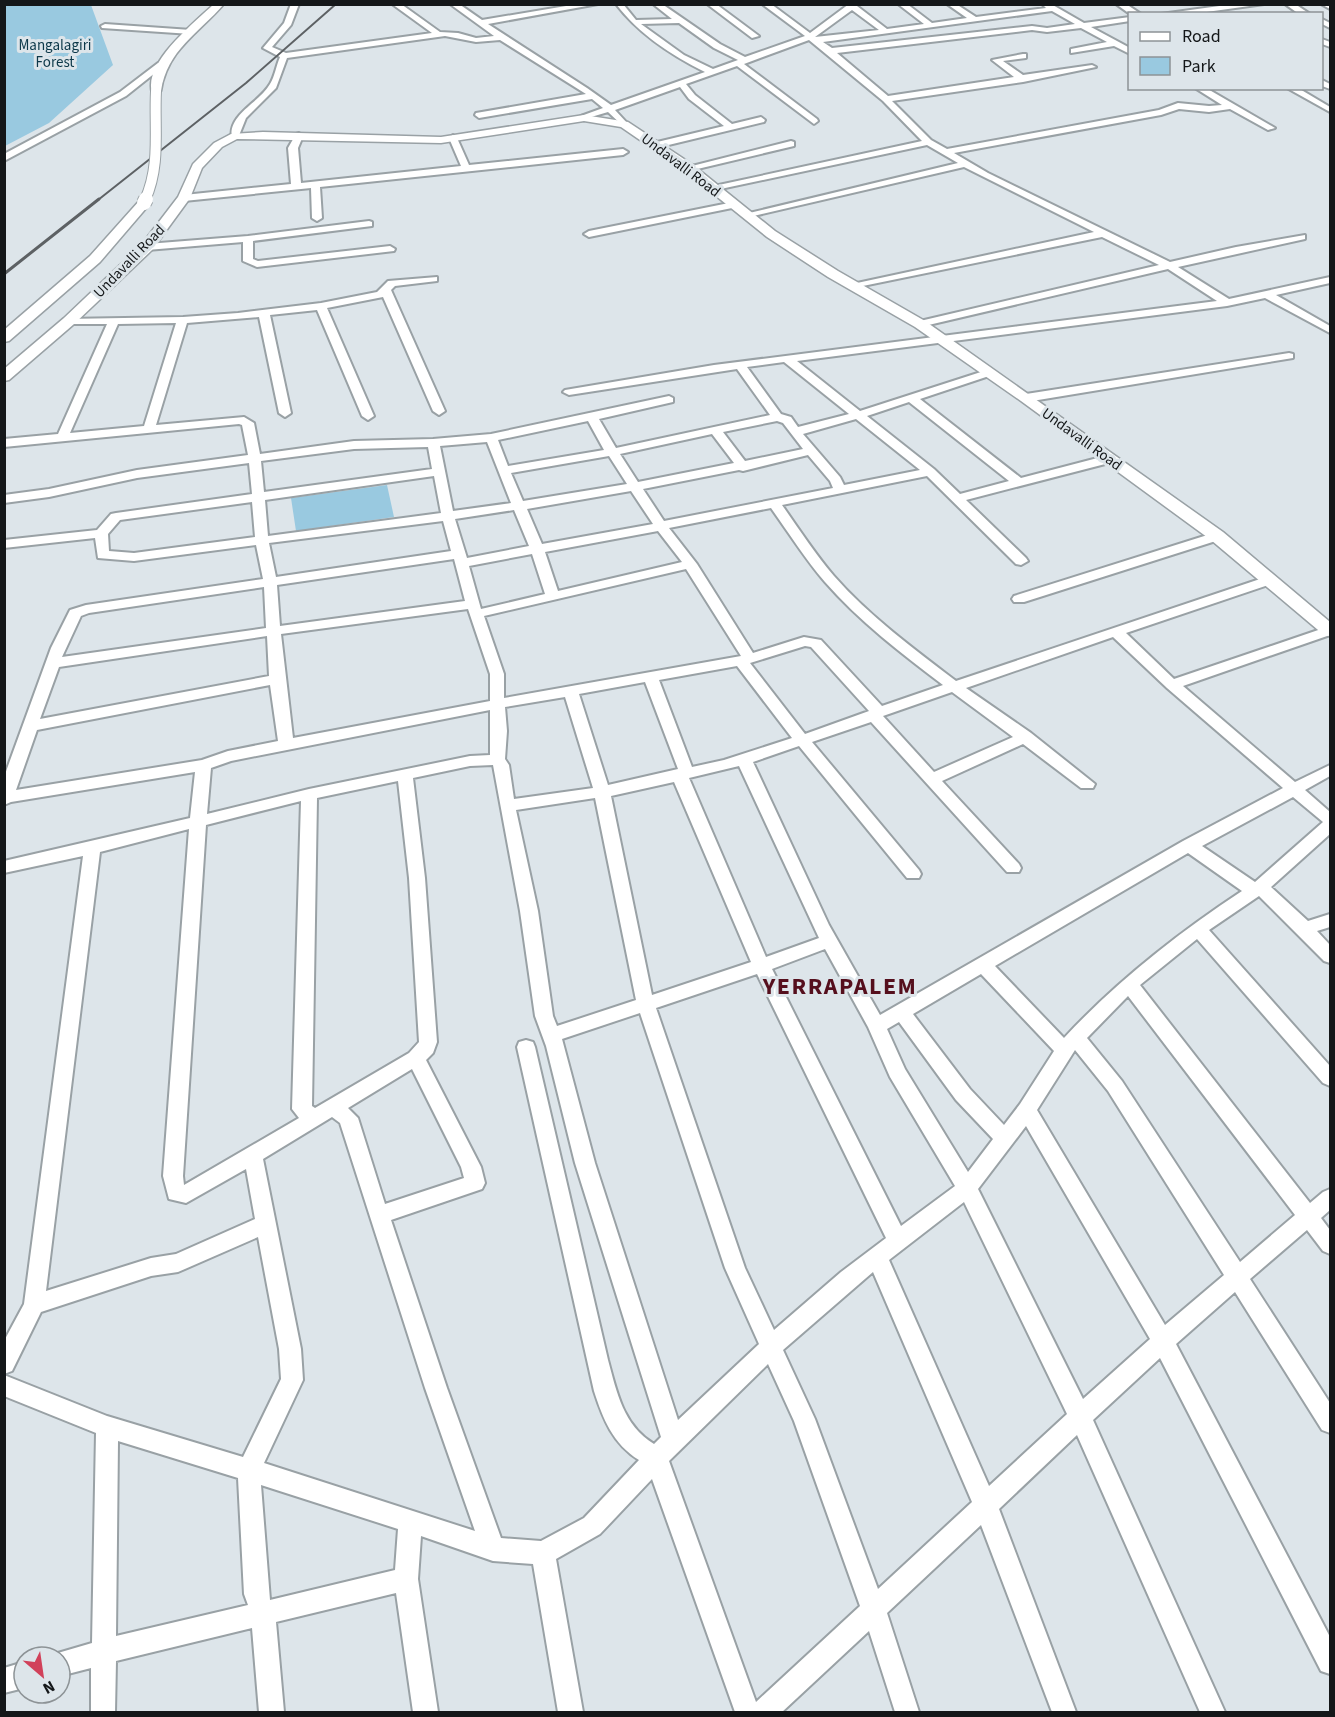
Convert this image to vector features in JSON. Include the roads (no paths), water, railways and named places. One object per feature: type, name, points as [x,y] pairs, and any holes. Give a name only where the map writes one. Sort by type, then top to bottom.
[{"type":"main road","points":[[4,338],[95,259],[144,203],[152,188],[156,172],[154,112],[161,65],[220,4]]},
{"type":"main road","name":"Undavalli Road","points":[[4,377],[69,321],[147,247],[184,198],[197,167],[221,142],[235,136],[405,140],[453,138],[584,118],[624,124],[689,168],[748,216],[798,252],[920,324],[1026,398],[1217,536],[1330,631]]},
{"type":"street","points":[[295,4],[293,16],[287,27],[267,48],[284,56],[439,35],[458,34],[476,40],[504,37]]},
{"type":"street","points":[[395,4],[439,35]]},
{"type":"street","points":[[453,4],[612,109],[624,124]]},
{"type":"street","points":[[516,4],[530,15]]},
{"type":"street","points":[[481,23],[530,15],[564,6],[595,4]]},
{"type":"street","points":[[619,4],[635,22],[681,57],[714,73]]},
{"type":"street","points":[[656,4],[742,63],[814,121]]},
{"type":"street","points":[[710,4],[755,36]]},
{"type":"street","points":[[765,4],[830,51],[886,99],[928,142],[965,164],[1170,266],[1227,303]]},
{"type":"street","points":[[901,4],[930,25]]},
{"type":"street","points":[[950,4],[974,19]]},
{"type":"street","points":[[1119,4],[1133,12]]},
{"type":"street","points":[[1183,4],[1197,11],[1215,7],[1261,4]]},
{"type":"street","points":[[1288,4],[1302,12]]},
{"type":"street","points":[[1324,4],[1330,7]]},
{"type":"street","points":[[812,39],[854,6],[886,32]]},
{"type":"street","points":[[584,118],[812,39],[886,32],[1049,7],[1128,51]]},
{"type":"street","points":[[1215,7],[1224,12]]},
{"type":"street","points":[[830,51],[1032,27],[1047,30],[1128,19]]},
{"type":"street","points":[[635,22],[681,21]]},
{"type":"street","points":[[1115,21],[1128,28]]},
{"type":"street","points":[[105,26],[191,32]]},
{"type":"street","points":[[1074,51],[1128,42]]},
{"type":"street","points":[[235,136],[235,129],[273,86],[284,56]]},
{"type":"street","points":[[1023,56],[996,60],[1023,79]]},
{"type":"street","points":[[4,158],[123,94],[161,65]]},
{"type":"street","points":[[886,99],[1092,67]]},
{"type":"street","points":[[682,84],[692,97],[730,127]]},
{"type":"street","points":[[123,94],[145,87],[156,89]]},
{"type":"street","points":[[584,90],[480,110],[592,96]]},
{"type":"street","points":[[1203,90],[1271,128]]},
{"type":"street","points":[[1295,90],[1330,110]]},
{"type":"street","points":[[946,152],[1161,112],[1174,106],[1209,109],[1232,106]]},
{"type":"street","points":[[656,145],[761,120]]},
{"type":"street","points":[[296,185],[293,148],[299,136]]},
{"type":"street","points":[[453,138],[466,168]]},
{"type":"street","points":[[714,189],[893,155],[928,142]]},
{"type":"street","points":[[689,168],[791,144]]},
{"type":"street","points":[[184,198],[623,152]]},
{"type":"street","points":[[748,216],[917,171],[965,164]]},
{"type":"street","points":[[315,183],[317,218]]},
{"type":"street","points":[[589,234],[734,205]]},
{"type":"street","points":[[147,247],[248,239],[369,224]]},
{"type":"street","points":[[857,286],[1105,233]]},
{"type":"street","points":[[920,324],[1301,237]]},
{"type":"street","points":[[248,239],[249,261],[256,264],[390,249]]},
{"type":"street","points":[[69,321],[183,320],[264,313],[321,306],[380,295],[392,283],[433,279]]},
{"type":"street","points":[[568,392],[740,365],[1227,303],[1330,280]]},
{"type":"street","points":[[386,291],[439,411]]},
{"type":"street","points":[[1268,295],[1330,330]]},
{"type":"street","points":[[321,306],[368,417]]},
{"type":"street","points":[[264,313],[285,413]]},
{"type":"street","points":[[62,438],[114,320]]},
{"type":"street","points":[[149,428],[166,368],[183,320]]},
{"type":"street","points":[[1026,398],[1288,356]]},
{"type":"street","points":[[787,359],[930,472],[1020,561]]},
{"type":"street","points":[[740,365],[777,417]]},
{"type":"street","points":[[795,432],[858,415],[988,373]]},
{"type":"street","points":[[911,398],[1019,483]]},
{"type":"street","points":[[4,499],[50,493],[137,474],[354,445],[433,443],[491,438],[669,399]]},
{"type":"street","points":[[592,417],[634,487],[690,564],[745,660],[802,740],[913,874]]},
{"type":"street","points":[[504,470],[612,452],[777,417],[787,420],[809,451],[836,480],[840,490]]},
{"type":"street","points":[[4,443],[149,428],[246,422],[255,458],[261,539],[270,582],[272,631],[286,744]]},
{"type":"street","points":[[715,430],[743,467]]},
{"type":"street","points":[[491,438],[521,506],[545,568],[553,597]]},
{"type":"street","points":[[433,443],[448,516],[497,674],[500,731],[497,760],[501,765],[507,806],[529,911],[544,1016],[552,1035],[585,1163],[674,1440]]},
{"type":"street","points":[[101,533],[103,555],[134,557],[521,506],[743,467],[809,451]]},
{"type":"street","points":[[957,499],[1109,459]]},
{"type":"street","points":[[4,544],[101,533],[116,517],[438,472]]},
{"type":"street","points":[[930,472],[536,549],[270,582],[79,611],[72,615],[5,798],[204,765],[228,756],[286,744],[745,660],[804,640],[813,641],[932,779],[1013,868]]},
{"type":"street","points":[[774,503],[838,589],[904,647],[1087,784]]},
{"type":"street","points":[[1019,599],[1217,536]]},
{"type":"street","points":[[54,663],[272,631],[475,609],[553,597],[690,564]]},
{"type":"street","points":[[507,806],[602,792],[744,760],[1269,580]]},
{"type":"street","points":[[1172,685],[1330,631]]},
{"type":"street","points":[[1116,632],[1172,685],[1330,820]]},
{"type":"street","points":[[651,678],[683,774],[762,967],[898,1241]]},
{"type":"street","points":[[30,726],[277,679]]},
{"type":"street","points":[[571,691],[602,792],[645,1002],[735,1268],[804,1419],[874,1610],[907,1713]]},
{"type":"street","points":[[932,779],[1026,737]]},
{"type":"street","points":[[4,867],[92,848],[309,794],[470,761],[497,760]]},
{"type":"street","points":[[744,760],[828,940],[877,1026],[897,1072],[967,1188],[1080,1417],[1213,1713]]},
{"type":"street","points":[[204,765],[198,820],[173,1176],[176,1193],[186,1194],[417,1058],[426,1048],[428,1042],[417,878],[405,776]]},
{"type":"street","points":[[877,1026],[982,963],[1189,845],[1330,770]]},
{"type":"street","points":[[309,794],[302,1109],[314,1119]]},
{"type":"street","points":[[4,1384],[107,1427],[493,1549],[543,1552],[592,1526],[674,1440],[770,1348],[877,1257],[967,1188],[1028,1110],[1070,1044],[1101,1010],[1129,984],[1198,929],[1257,889],[1330,825]]},
{"type":"street","points":[[1189,845],[1257,889],[1305,929],[1330,956]]},
{"type":"street","points":[[4,1364],[34,1305],[92,848]]},
{"type":"street","points":[[1305,929],[1330,920]]},
{"type":"street","points":[[1198,929],[1330,1077]]},
{"type":"street","points":[[552,1035],[645,1002],[762,967],[828,940]]},
{"type":"street","points":[[982,963],[1115,1086],[1239,1276],[1330,1422]]},
{"type":"street","points":[[1129,984],[1330,1245]]},
{"type":"street","points":[[902,1013],[963,1095],[984,1120],[1006,1139]]},
{"type":"street","points":[[526,1047],[597,1360],[607,1393],[619,1426],[629,1440],[656,1458],[747,1713]]},
{"type":"street","points":[[379,1215],[475,1183],[471,1167],[417,1058]]},
{"type":"street","points":[[333,1107],[348,1118],[456,1452],[493,1549]]},
{"type":"street","points":[[1028,1110],[1163,1341],[1330,1662]]},
{"type":"street","points":[[253,1156],[290,1348],[292,1380],[249,1470],[256,1594],[263,1613],[272,1713]]},
{"type":"street","points":[[765,1713],[1163,1341],[1330,1198]]},
{"type":"street","points":[[34,1305],[151,1267],[178,1263],[266,1224]]},
{"type":"street","points":[[877,1257],[986,1506],[1064,1713]]},
{"type":"street","points":[[103,1713],[107,1427]]},
{"type":"street","points":[[410,1521],[406,1579],[426,1713]]},
{"type":"street","points":[[543,1552],[571,1713]]},
{"type":"street","points":[[72,1661],[406,1579]]},
{"type":"railway","points":[[98,200],[246,83],[336,4]]},
{"type":"railway","points":[[4,274],[99,199]]},
{"type":"district","name":"YERRAPALEM","points":[[840,986]]},
{"type":"park label","name":"Mangalagiri Forest","points":[[55,54]]}]
